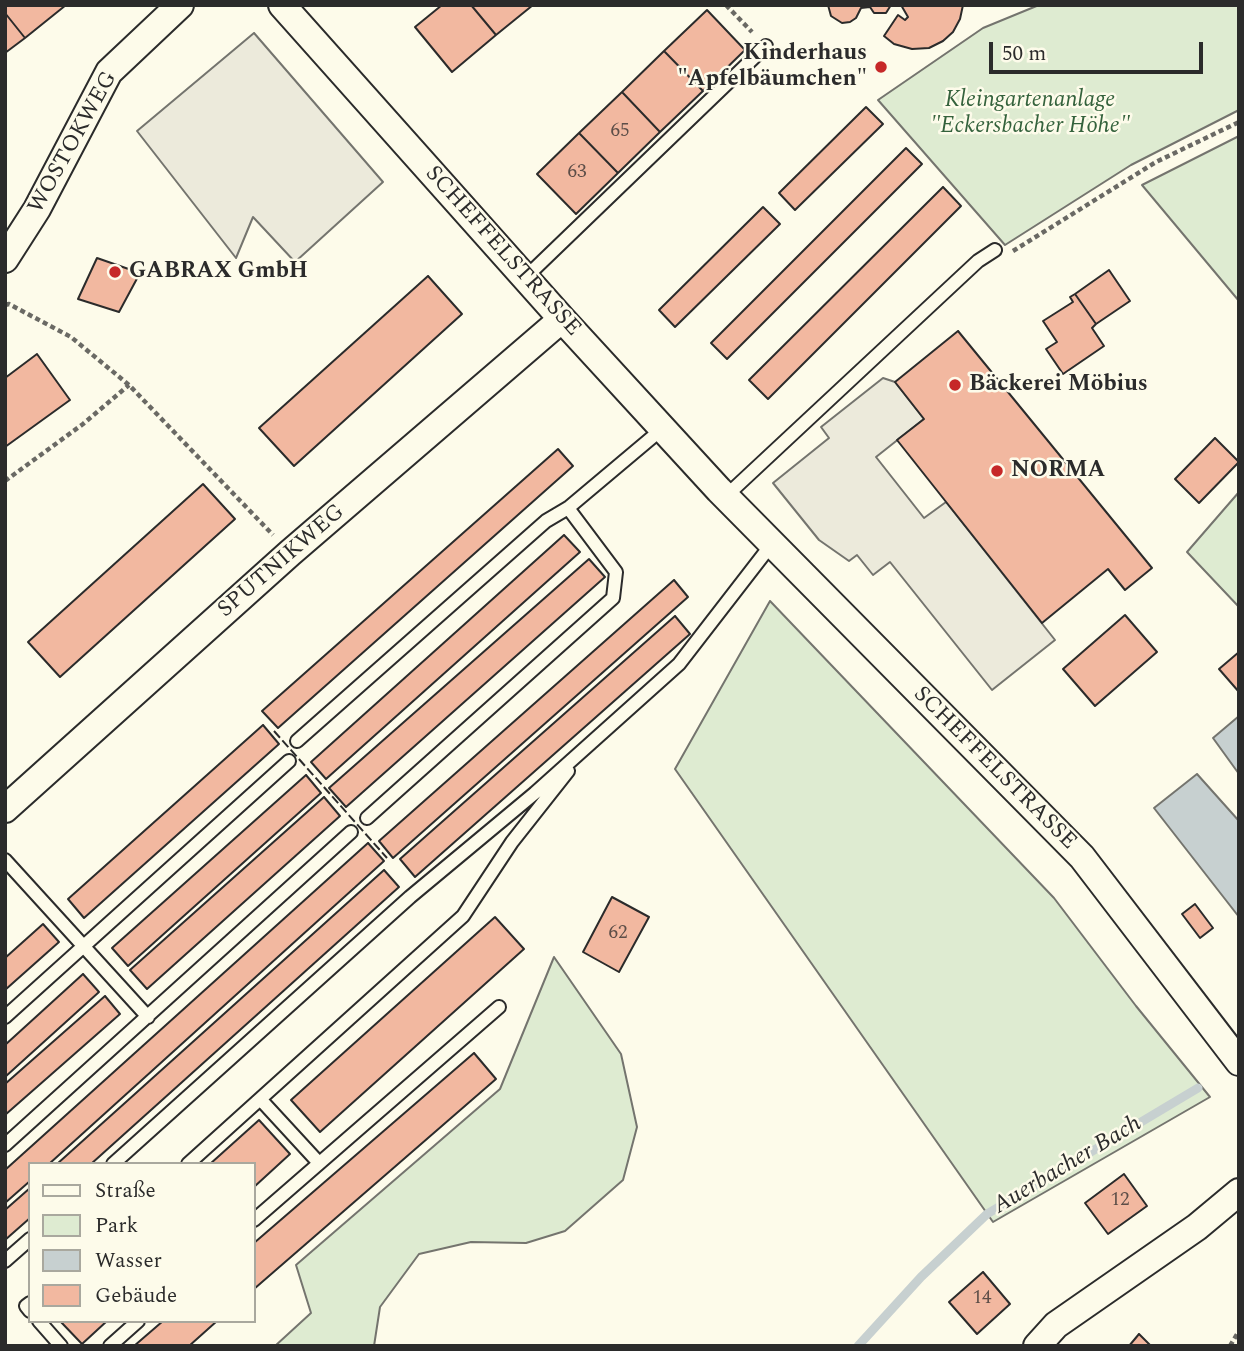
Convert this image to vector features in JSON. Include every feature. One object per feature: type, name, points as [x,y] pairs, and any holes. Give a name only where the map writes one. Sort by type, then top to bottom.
[{"type":"street","name":"WOSTOKWEG","points":[[5,259],[37,209],[109,72],[180,5]]},
{"type":"street","name":"SCHEFFELSTRASSE","points":[[282,5],[562,320],[725,497],[1082,857],[1239,1062]]},
{"type":"street","name":"SPUTNIKWEG","points":[[5,809],[290,553],[562,320]]},
{"type":"street","points":[[1037,1346],[1056,1325],[1197,1227],[1239,1192]]},
{"type":"lane","points":[[525,278],[766,46]]},
{"type":"lane","points":[[725,497],[978,261],[995,250]]},
{"type":"lane","points":[[297,741],[546,521],[568,508],[662,429]]},
{"type":"lane","points":[[367,818],[613,598],[616,572],[568,508]]},
{"type":"lane","points":[[115,1162],[410,897],[535,793],[679,664],[771,545]]},
{"type":"lane","points":[[190,1162],[463,916],[512,842],[590,743]]},
{"type":"lane","points":[[5,1017],[289,761]]},
{"type":"lane","points":[[5,1145],[351,832]]},
{"type":"lane","points":[[5,860],[148,1017]]},
{"type":"lane","points":[[256,1218],[499,1007]]},
{"type":"lane","points":[[261,1100],[319,1163]]},
{"type":"lane","points":[[5,1261],[28,1241]]},
{"type":"lane","points":[[41,1323],[61,1346]]},
{"type":"lane","points":[[110,1346],[136,1323]]},
{"type":"path","points":[[726,5],[766,46]]},
{"type":"path","points":[[995,250],[1012,252],[1156,162],[1239,122]]},
{"type":"path","points":[[5,305],[9,304],[71,337],[129,385],[290,553]]},
{"type":"path","points":[[5,481],[83,424],[129,385]]},
{"type":"path","points":[[1230,1346],[1239,1331]]},
{"type":"green space","name":"Kleingartenanlage \"Eckersbacher Höhe\"","points":[[1039,5],[1239,5],[1239,110],[1131,165],[1005,245],[878,100],[983,28]]},
{"type":"green space","points":[[1239,136],[1239,301],[1142,185]]},
{"type":"green space","points":[[1239,492],[1239,607],[1187,552]]},
{"type":"green space","points":[[770,601],[1054,898],[1210,1097],[993,1222],[675,769]]},
{"type":"green space","points":[[554,957],[621,1054],[637,1127],[623,1180],[565,1231],[526,1243],[471,1242],[419,1254],[380,1307],[374,1346],[275,1346],[311,1313],[296,1265],[500,1089]]},
{"type":"shaded area","points":[[254,33],[383,182],[295,262],[253,217],[236,258],[137,131]]},
{"type":"shaded area","points":[[883,378],[895,382],[924,419],[876,457],[924,518],[946,502],[1055,640],[992,690],[890,562],[873,575],[857,555],[849,561],[819,540],[773,483],[829,438],[821,427]]},
{"type":"water","points":[[1239,716],[1239,774],[1213,738]]},
{"type":"water","points":[[1197,774],[1239,821],[1239,917],[1154,808]]},
{"type":"building","points":[[5,5],[66,5],[25,38],[5,13]]},
{"type":"building","points":[[442,5],[471,5],[496,35],[452,72],[415,27]]},
{"type":"building","points":[[471,5],[533,5],[496,35]]},
{"type":"building","points":[[828,5],[891,5],[886,13],[874,13],[870,7],[861,8],[856,18],[842,23],[831,16]]},
{"type":"building","points":[[901,5],[963,5],[953,32],[943,41],[929,48],[912,49],[894,44],[884,36],[898,15],[905,20],[908,17]]},
{"type":"building","points":[[707,10],[745,50],[703,91],[664,51]]},
{"type":"building","points":[[5,13],[25,38],[5,53]]},
{"type":"building","points":[[664,51],[703,91],[660,132],[622,92]]},
{"type":"building","points":[[622,92],[660,132],[618,173],[579,133]]},
{"type":"building","points":[[866,107],[883,124],[795,210],[779,193]]},
{"type":"building","points":[[579,133],[618,173],[576,214],[537,174]]},
{"type":"building","points":[[906,148],[922,164],[727,359],[711,343]]},
{"type":"building","points":[[943,187],[961,206],[768,399],[749,380]]},
{"type":"building","points":[[763,207],[780,224],[675,327],[659,310]]},
{"type":"building","points":[[97,258],[140,273],[119,312],[78,299]]},
{"type":"building","points":[[1109,270],[1130,301],[1096,324],[1075,294]]},
{"type":"building","points":[[428,276],[462,314],[294,466],[259,428]]},
{"type":"building","points":[[1075,294],[1096,324],[1092,328],[1104,346],[1063,374],[1046,349],[1057,342],[1043,321],[1073,302],[1070,297]]},
{"type":"building","name":"NORMA","points":[[958,331],[1152,568],[1125,590],[1108,569],[1042,623],[897,440],[924,419],[895,382]]},
{"type":"building","points":[[37,354],[70,400],[5,447],[5,378]]},
{"type":"building","points":[[1215,438],[1239,462],[1199,503],[1175,479]]},
{"type":"building","points":[[558,449],[573,466],[278,728],[262,711]]},
{"type":"building","points":[[203,484],[235,519],[60,677],[28,642]]},
{"type":"building","points":[[564,535],[580,552],[326,779],[311,762]]},
{"type":"building","points":[[589,559],[605,577],[346,807],[329,788]]},
{"type":"building","points":[[674,580],[688,597],[393,858],[379,841]]},
{"type":"building","points":[[1125,615],[1157,652],[1095,706],[1063,669]]},
{"type":"building","points":[[675,616],[690,634],[415,877],[400,859]]},
{"type":"building","points":[[1239,652],[1239,692],[1219,669]]},
{"type":"building","points":[[263,725],[279,744],[84,918],[68,899]]},
{"type":"building","points":[[306,775],[321,793],[128,966],[112,948]]},
{"type":"building","points":[[324,797],[340,816],[147,989],[130,970]]},
{"type":"building","points":[[368,843],[384,861],[51,1162],[28,1162],[28,1183],[5,1203],[5,1170]]},
{"type":"building","points":[[384,870],[399,887],[93,1162],[59,1162]]},
{"type":"building","points":[[612,897],[649,917],[619,972],[583,952]]},
{"type":"building","points":[[1195,904],[1213,928],[1200,938],[1182,914]]},
{"type":"building","points":[[495,917],[524,949],[320,1132],[291,1100]]},
{"type":"building","points":[[43,924],[59,942],[5,990],[5,958]]},
{"type":"building","points":[[83,974],[99,992],[5,1077],[5,1045]]},
{"type":"building","points":[[105,996],[120,1014],[5,1115],[5,1084]]},
{"type":"building","points":[[474,1053],[496,1079],[256,1287],[256,1241]]},
{"type":"building","points":[[259,1120],[290,1154],[256,1185],[256,1162],[212,1162]]},
{"type":"building","points":[[1124,1174],[1147,1206],[1108,1234],[1085,1203]]},
{"type":"building","points":[[28,1190],[28,1220],[5,1240],[5,1210]]},
{"type":"building","points":[[983,1272],[1010,1304],[977,1334],[949,1302]]},
{"type":"building","points":[[62,1323],[105,1323],[82,1344]]},
{"type":"building","points":[[161,1323],[215,1323],[189,1346],[134,1346]]},
{"type":"building","points":[[1139,1334],[1151,1346],[1129,1346]]},
{"type":"waterway","name":"Auerbacher Bach","points":[[858,1346],[921,1277],[987,1214],[1198,1088]]},
{"type":"fence","points":[[274,731],[387,858]]},
{"type":"place","name":"Kinderhaus \"Apfelbäumchen\"","points":[[881,67]]},
{"type":"place","name":"GABRAX GmbH","points":[[115,272]]},
{"type":"place","name":"Bäckerei Möbius","points":[[955,385]]},
{"type":"place","name":"NORMA","points":[[997,471]]}]
